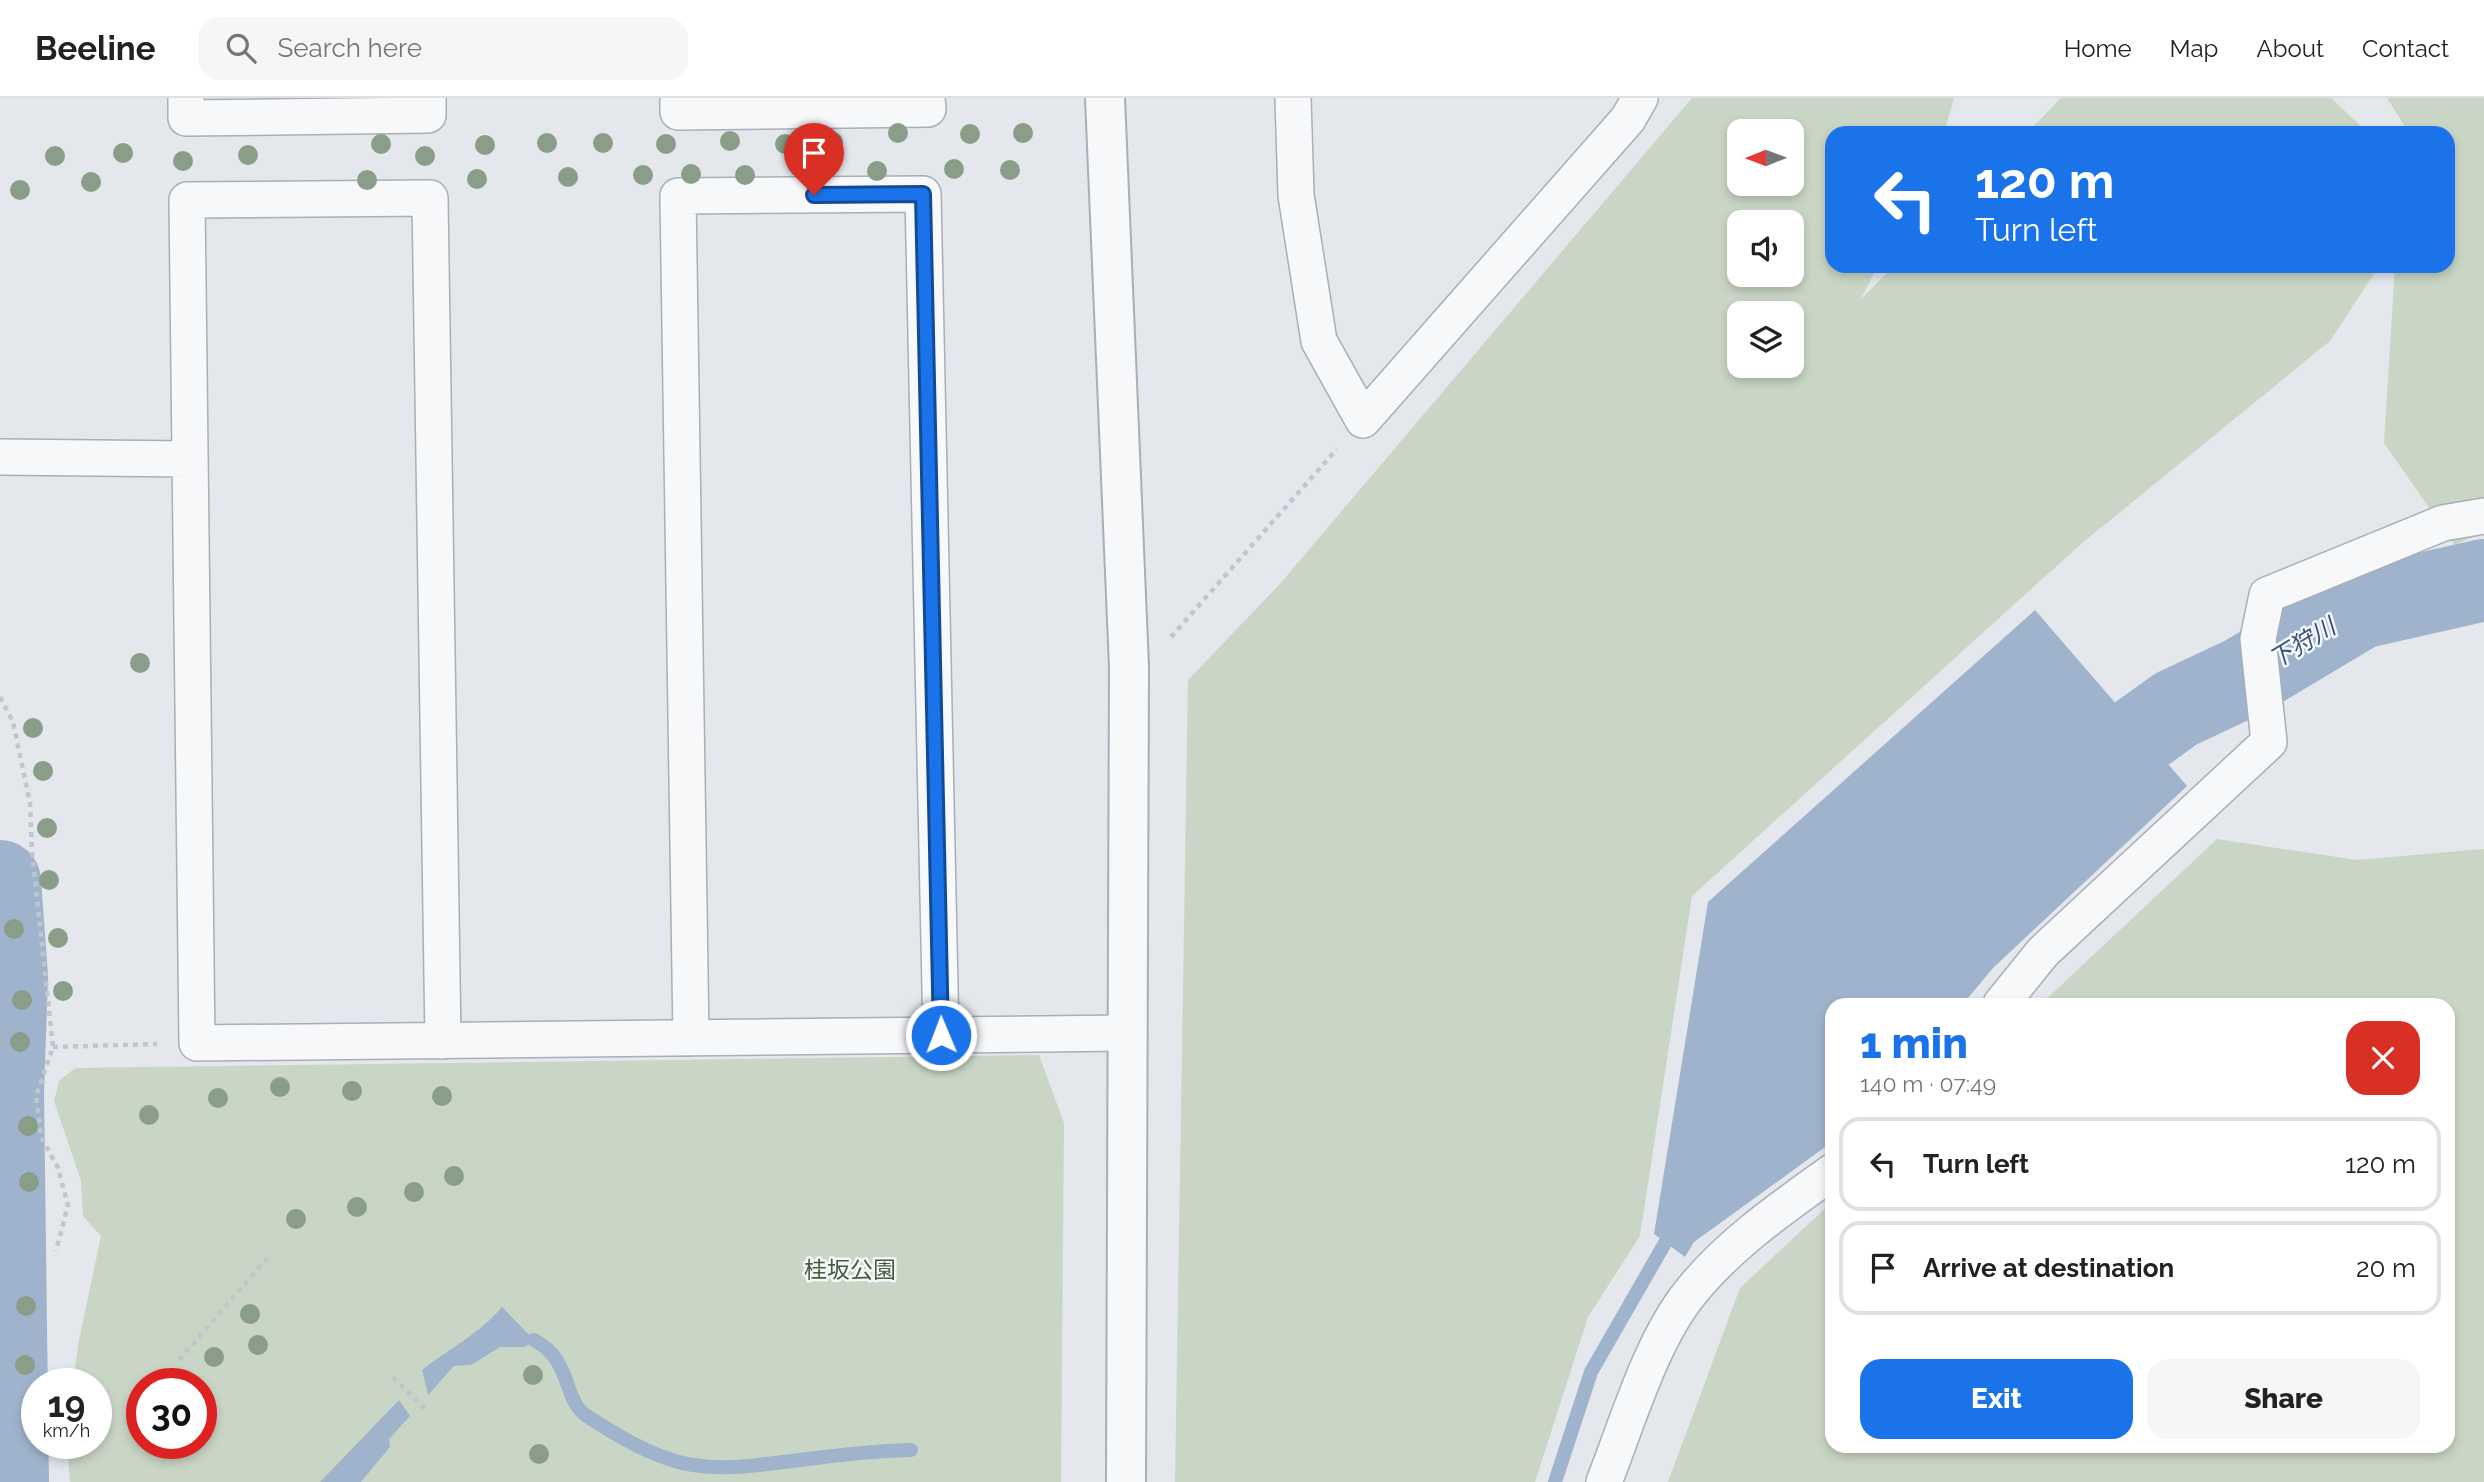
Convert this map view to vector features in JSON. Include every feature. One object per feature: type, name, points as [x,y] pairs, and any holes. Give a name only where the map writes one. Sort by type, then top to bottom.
[{"type":"street","points":[[186,98],[186,118],[428,115],[428,98]]},
{"type":"street","points":[[678,98],[678,112],[928,109],[927,98]]},
{"type":"street","points":[[1105,98],[1129,667],[1126,1482]]},
{"type":"street","points":[[1293,98],[1296,195],[1319,341],[1363,420],[1628,119],[1640,98]]},
{"type":"street","points":[[691,1038],[678,196],[923,194],[941,1035]]},
{"type":"street","points":[[443,1041],[430,198],[187,200],[197,1043],[443,1041],[1128,1032]]},
{"type":"street","points":[[0,457],[190,460]]},
{"type":"street","points":[[2006,998],[2043,952],[2269,742],[2258,639],[2267,595],[2443,523],[2484,516]]},
{"type":"street","points":[[1604,1482],[1655,1353],[1689,1293],[1784,1207],[1825,1177]]},
{"type":"path","points":[[1166,643],[1363,420]]},
{"type":"path","points":[[0,696],[13,722],[30,803],[33,863],[53,1047],[47,1056],[36,1096],[41,1137],[58,1168],[68,1205],[56,1251]]},
{"type":"path","points":[[53,1047],[197,1043]]},
{"type":"path","points":[[179,1360],[270,1255]]},
{"type":"path","points":[[393,1377],[428,1412]]},
{"type":"green space","points":[[1692,98],[1954,98],[1946,126],[1825,126],[1825,273],[1874,273],[1860,300],[1887,273],[2374,273],[2330,341],[2081,544],[1692,896],[1640,1236],[1588,1317],[1535,1482],[1175,1482],[1188,680],[1279,585]]},
{"type":"green space","points":[[2061,98],[2331,98],[2361,126],[2034,126]]},
{"type":"green space","points":[[2387,98],[2484,98],[2484,532],[2455,545],[2384,443],[2395,273],[2455,273],[2455,126],[2404,125]]},
{"type":"green space","points":[[2217,839],[2357,860],[2484,849],[2484,1482],[1668,1482],[1740,1288],[1825,1209],[1825,1453],[2455,1453],[2455,998],[2047,998]]},
{"type":"green space","name":"桂坂公園","points":[[1039,1055],[1064,1123],[1061,1482],[70,1482],[68,1459],[112,1459],[112,1368],[75,1368],[101,1236],[83,1216],[81,1181],[54,1101],[59,1081],[75,1068]]},
{"type":"water","points":[[2035,610],[2187,786],[1993,968],[1968,998],[1825,998],[1825,1147],[1694,1242],[1685,1257],[1654,1234],[1708,902]]},
{"type":"water","points":[[502,1307],[534,1340],[525,1347],[500,1347],[471,1365],[454,1366],[428,1395],[422,1370],[474,1333]]},
{"type":"water","points":[[399,1400],[410,1416],[389,1439],[390,1447],[361,1482],[320,1482]]},
{"type":"waterway","name":"下狩川","points":[[2134,739],[2176,709],[2246,676],[2360,608],[2484,580]]},
{"type":"waterway","points":[[0,881],[7,977],[3,1091],[8,1482]]},
{"type":"waterway","points":[[1555,1482],[1591,1372],[1665,1243]]},
{"type":"waterway","points":[[534,1340],[555,1358],[579,1409],[611,1431],[665,1458],[706,1467],[733,1467],[911,1450]]},
{"type":"route","points":[[814,195],[923,194],[941,1035]]}]
